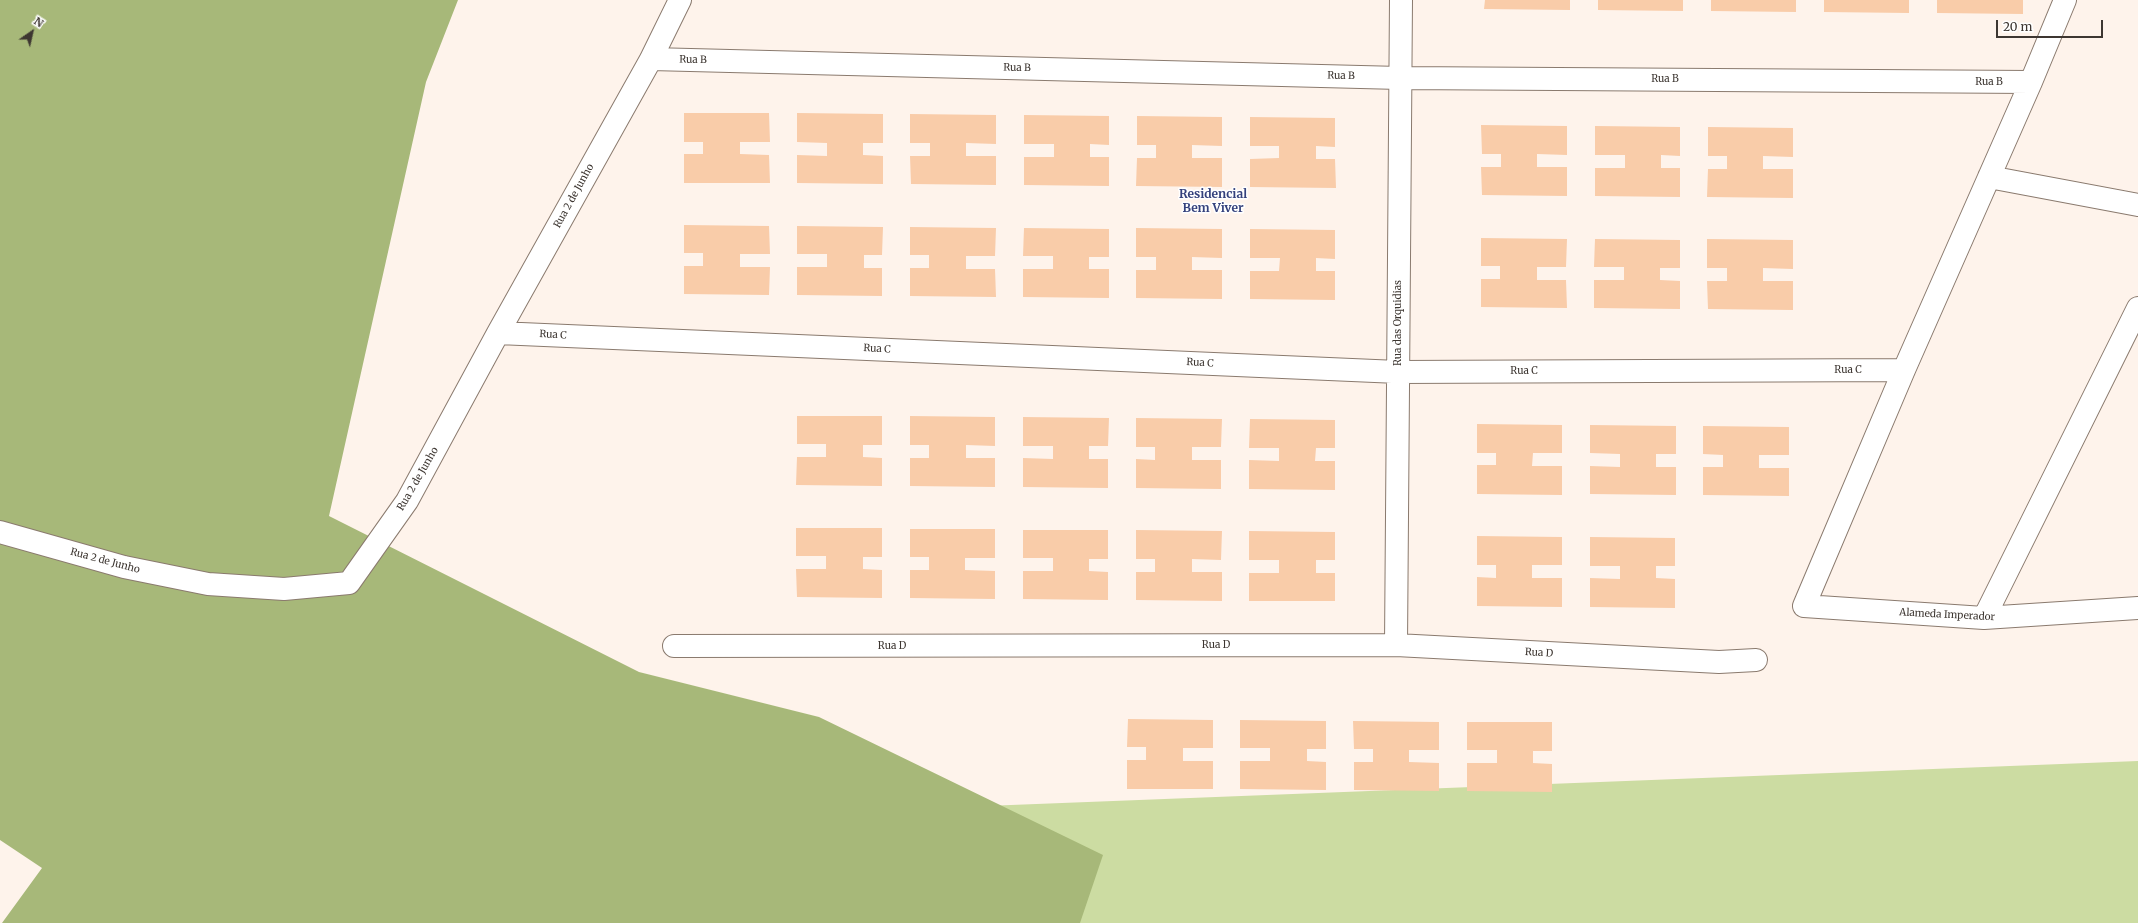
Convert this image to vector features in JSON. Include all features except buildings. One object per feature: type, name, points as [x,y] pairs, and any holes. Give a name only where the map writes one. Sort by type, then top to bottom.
[{"type":"street","name":"Rua 2 de Junho","points":[[0,532],[124,567],[208,584],[284,589],[348,583],[407,501],[498,333],[651,59],[680,0]]},
{"type":"street","name":"Rua das Orquidias","points":[[1396,645],[1400,0]]},
{"type":"street","points":[[1904,370],[2031,82],[2064,0]]},
{"type":"street","name":"Rua B","points":[[651,59],[1400,78],[2031,82]]},
{"type":"street","points":[[1989,177],[2138,205]]},
{"type":"street","points":[[1984,618],[2138,308]]},
{"type":"street","name":"Rua C","points":[[498,333],[1398,372],[1904,370]]},
{"type":"street","name":"Alameda Imperador","points":[[1904,370],[1804,606],[1984,618],[2138,608]]},
{"type":"street","name":"Rua D","points":[[674,646],[1396,645],[1719,662],[1756,660]]},
{"type":"green space","points":[[0,0],[458,0],[426,82],[329,516],[639,672],[819,717],[1103,855],[1080,923],[2,923],[42,868],[0,840]]},
{"type":"green space","points":[[2138,761],[2138,923],[879,923],[934,808]]},
{"type":"district","name":"Residencial Bem Viver","points":[[1213,202]]}]
